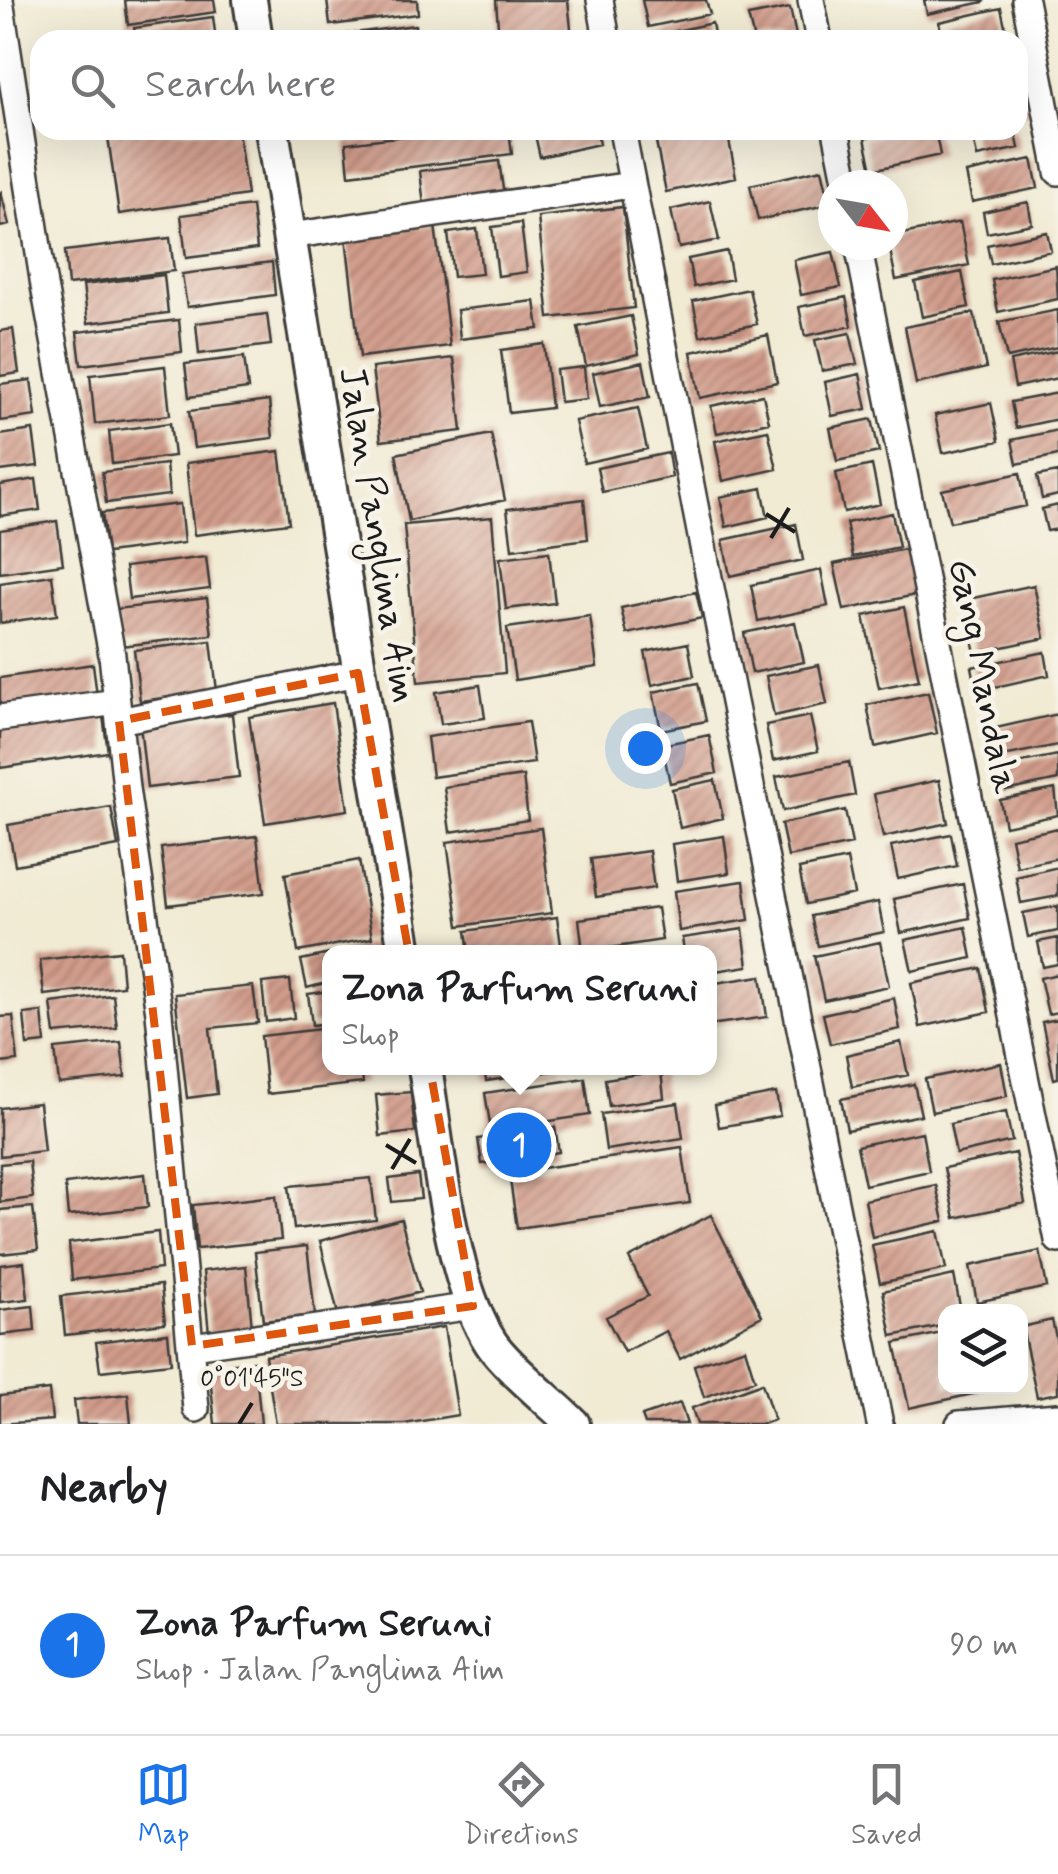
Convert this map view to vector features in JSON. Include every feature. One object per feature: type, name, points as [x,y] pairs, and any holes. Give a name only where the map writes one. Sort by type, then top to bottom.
[{"type":"street","points":[[0,0],[44,286],[112,655],[159,1013],[196,1408]]},
{"type":"street","points":[[250,0],[254,30]]},
{"type":"street","points":[[600,0],[605,30]]},
{"type":"street","points":[[811,0],[817,30]]},
{"type":"street","points":[[1025,0],[1058,172]]},
{"type":"street","name":"Jalan Panglima Aim","points":[[274,140],[404,945]]},
{"type":"street","points":[[624,140],[880,1424]]},
{"type":"street","points":[[838,140],[844,170]]},
{"type":"street","points":[[290,236],[632,185]]},
{"type":"street","name":"Gang Mandala","points":[[861,260],[1058,1240]]},
{"type":"street","points":[[0,718],[118,712],[358,672]]},
{"type":"street","points":[[426,1075],[458,1258],[473,1306],[492,1346],[574,1424]]},
{"type":"street","points":[[192,1346],[473,1306]]},
{"type":"street","points":[[959,1424],[1058,1416]]},
{"type":"highlighted area","points":[[358,673],[473,1306],[192,1346],[119,721]]},
{"type":"building","points":[[125,0],[214,0],[216,12],[128,25]]},
{"type":"building","points":[[327,0],[417,0],[418,14],[330,25]]},
{"type":"building","points":[[496,0],[568,0],[571,30],[498,30]]},
{"type":"building","points":[[642,0],[706,0],[710,14],[648,27]]},
{"type":"building","points":[[924,0],[984,0],[984,2],[927,14]]},
{"type":"building","points":[[790,8],[795,30],[752,30],[748,16]]},
{"type":"building","points":[[1001,8],[1006,30],[941,30],[939,22]]},
{"type":"building","points":[[213,17],[215,30],[134,30]]},
{"type":"building","points":[[712,23],[713,30],[680,30]]},
{"type":"building","points":[[415,25],[415,30],[377,30]]},
{"type":"building","points":[[108,140],[239,140],[247,195],[119,214]]},
{"type":"building","points":[[510,140],[512,154],[349,175],[346,143]]},
{"type":"building","points":[[536,140],[598,140],[599,144],[540,157]]},
{"type":"building","points":[[656,140],[729,140],[736,177],[666,192]]},
{"type":"building","points":[[865,140],[937,140],[940,155],[872,170]]},
{"type":"building","points":[[973,140],[1017,140],[1019,148],[977,157]]},
{"type":"building","points":[[1032,159],[1038,188],[972,202],[966,173]]},
{"type":"building","points":[[499,161],[504,196],[424,206],[420,171]]},
{"type":"building","points":[[822,169],[822,170],[818,170],[818,207],[758,220],[750,185]]},
{"type":"building","points":[[0,193],[9,225],[0,227]]},
{"type":"building","points":[[710,201],[719,240],[679,248],[671,210]]},
{"type":"building","points":[[1028,202],[1032,224],[987,233],[983,212]]},
{"type":"building","points":[[252,206],[257,249],[186,258],[181,215]]},
{"type":"building","points":[[623,207],[634,308],[549,318],[538,217]]},
{"type":"building","points":[[960,222],[969,265],[896,280],[892,260],[908,260],[908,233]]},
{"type":"building","points":[[521,223],[527,272],[498,276],[492,227]]},
{"type":"building","points":[[435,225],[450,346],[360,357],[346,237]]},
{"type":"building","points":[[477,229],[482,274],[453,277],[448,233]]},
{"type":"building","points":[[1047,232],[1051,251],[991,264],[987,245]]},
{"type":"building","points":[[170,238],[174,271],[68,285],[65,251]]},
{"type":"building","points":[[727,251],[732,279],[694,287],[688,259]]},
{"type":"building","points":[[818,255],[818,260],[835,260],[841,287],[801,295],[794,260]]},
{"type":"building","points":[[272,262],[275,295],[187,307],[182,274]]},
{"type":"building","points":[[1056,266],[1058,299],[998,312],[992,280]]},
{"type":"building","points":[[962,272],[969,307],[922,317],[915,282]]},
{"type":"building","points":[[164,275],[168,313],[88,323],[83,285]]},
{"type":"building","points":[[749,289],[757,324],[700,336],[693,301]]},
{"type":"building","points":[[846,297],[852,326],[805,336],[799,307]]},
{"type":"building","points":[[535,301],[539,329],[460,339],[457,310]]},
{"type":"building","points":[[1058,310],[1058,347],[1007,358],[999,322]]},
{"type":"building","points":[[974,313],[986,368],[916,384],[905,327]]},
{"type":"building","points":[[267,314],[271,345],[199,354],[196,323]]},
{"type":"building","points":[[631,316],[639,354],[586,366],[578,327]]},
{"type":"building","points":[[179,320],[182,352],[81,365],[77,332]]},
{"type":"building","points":[[13,329],[19,373],[0,376],[0,331]]},
{"type":"building","points":[[850,333],[857,364],[822,371],[815,340]]},
{"type":"building","points":[[768,335],[777,382],[700,398],[691,352]]},
{"type":"building","points":[[544,344],[551,408],[509,413],[501,350]]},
{"type":"building","points":[[1058,351],[1058,378],[1015,387],[1010,361]]},
{"type":"building","points":[[244,357],[248,389],[189,397],[185,364]]},
{"type":"building","points":[[454,358],[462,431],[381,441],[372,368]]},
{"type":"building","points":[[643,362],[650,397],[600,407],[593,373]]},
{"type":"building","points":[[165,366],[170,415],[95,424],[90,375]]},
{"type":"building","points":[[584,367],[587,399],[560,402],[556,370]]},
{"type":"building","points":[[860,374],[867,409],[832,416],[825,382]]},
{"type":"building","points":[[31,380],[36,416],[0,421],[0,384]]},
{"type":"building","points":[[1058,393],[1058,419],[1016,428],[1011,402]]},
{"type":"building","points":[[763,395],[769,422],[717,433],[711,406]]},
{"type":"building","points":[[269,401],[273,438],[194,448],[189,411]]},
{"type":"building","points":[[991,403],[999,441],[943,453],[935,415]]},
{"type":"building","points":[[638,408],[647,449],[584,463],[575,421]]},
{"type":"building","points":[[872,419],[879,452],[837,461],[830,428]]},
{"type":"building","points":[[170,423],[174,456],[112,464],[109,431]]},
{"type":"building","points":[[33,430],[38,466],[0,471],[0,435]]},
{"type":"building","points":[[768,430],[777,469],[723,481],[715,441]]},
{"type":"building","points":[[1058,430],[1058,455],[1017,464],[1012,440]]},
{"type":"building","points":[[491,434],[505,500],[409,521],[396,454]]},
{"type":"building","points":[[280,451],[289,523],[194,535],[186,463]]},
{"type":"building","points":[[668,453],[672,477],[602,492],[597,468]]},
{"type":"building","points":[[166,464],[169,495],[106,503],[102,472]]},
{"type":"building","points":[[872,465],[880,504],[844,512],[836,473]]},
{"type":"building","points":[[1058,472],[1058,495],[1042,499],[1037,476]]},
{"type":"building","points":[[1020,473],[1026,506],[950,522],[942,490]]},
{"type":"building","points":[[36,479],[40,510],[0,516],[0,485]]},
{"type":"building","points":[[762,488],[768,517],[726,527],[720,497]]},
{"type":"building","points":[[584,499],[588,539],[512,549],[507,509]]},
{"type":"building","points":[[180,504],[184,543],[107,553],[102,513]]},
{"type":"building","points":[[1058,505],[1058,529],[1047,531],[1042,509]]},
{"type":"building","points":[[892,513],[899,547],[853,557],[846,523]]},
{"type":"building","points":[[492,517],[505,673],[418,682],[404,525]]},
{"type":"building","points":[[57,521],[63,564],[0,573],[0,530]]},
{"type":"building","points":[[796,524],[803,560],[730,576],[723,540]]},
{"type":"building","points":[[910,548],[920,594],[844,610],[834,564]]},
{"type":"building","points":[[549,552],[555,603],[506,609],[500,558]]},
{"type":"building","points":[[206,557],[210,589],[129,599],[125,567]]},
{"type":"building","points":[[821,570],[828,606],[758,621],[751,585]]},
{"type":"building","points":[[52,575],[57,615],[0,623],[0,583]]},
{"type":"building","points":[[1034,585],[1045,638],[975,653],[964,600]]},
{"type":"building","points":[[696,592],[702,618],[627,634],[621,608]]},
{"type":"building","points":[[207,598],[212,635],[121,646],[116,609]]},
{"type":"building","points":[[904,607],[919,680],[879,688],[864,616]]},
{"type":"building","points":[[590,616],[597,667],[515,680],[507,628]]},
{"type":"building","points":[[795,622],[804,662],[752,673],[744,633]]},
{"type":"building","points":[[211,641],[217,691],[140,701],[134,650]]},
{"type":"building","points":[[688,643],[694,676],[652,685],[645,652]]},
{"type":"building","points":[[1045,652],[1049,675],[977,691],[972,667]]},
{"type":"building","points":[[93,664],[97,696],[0,710],[0,678]]},
{"type":"building","points":[[819,665],[827,704],[774,716],[766,676]]},
{"type":"building","points":[[698,683],[706,721],[661,730],[653,692]]},
{"type":"building","points":[[480,685],[485,718],[441,724],[436,692]]},
{"type":"building","points":[[928,692],[937,733],[875,747],[867,705]]},
{"type":"building","points":[[333,703],[348,810],[265,823],[249,717]]},
{"type":"building","points":[[102,709],[108,752],[0,768],[0,724]]},
{"type":"building","points":[[232,714],[239,777],[147,788],[140,725]]},
{"type":"building","points":[[1058,714],[1058,745],[998,757],[992,729]]},
{"type":"building","points":[[810,716],[818,751],[773,761],[766,725]]},
{"type":"building","points":[[528,722],[534,763],[432,777],[427,737]]},
{"type":"building","points":[[709,735],[717,773],[670,783],[662,745]]},
{"type":"building","points":[[1058,755],[1058,780],[1006,791],[1001,766]]},
{"type":"building","points":[[849,762],[855,795],[783,811],[776,777]]},
{"type":"building","points":[[523,776],[528,820],[450,832],[444,787]]},
{"type":"building","points":[[715,780],[723,818],[680,828],[672,789]]},
{"type":"building","points":[[939,780],[948,823],[883,837],[874,794]]},
{"type":"building","points":[[1055,789],[1058,815],[1005,826],[1000,800]]},
{"type":"building","points":[[111,807],[118,846],[15,865],[8,825]]},
{"type":"building","points":[[845,810],[852,844],[788,857],[781,824]]},
{"type":"building","points":[[541,828],[552,913],[459,926],[447,842]]},
{"type":"building","points":[[1058,828],[1058,858],[1017,867],[1011,838]]},
{"type":"building","points":[[951,834],[957,866],[898,879],[891,846]]},
{"type":"building","points":[[257,836],[264,893],[168,905],[161,848]]},
{"type":"building","points":[[724,836],[729,873],[677,881],[672,844]]},
{"type":"building","points":[[649,851],[654,888],[596,897],[591,859]]},
{"type":"building","points":[[847,859],[854,894],[806,904],[799,869]]},
{"type":"building","points":[[359,860],[372,938],[298,952],[285,874]]},
{"type":"building","points":[[1058,867],[1058,896],[1021,903],[1016,877]]},
{"type":"building","points":[[744,881],[749,920],[679,931],[674,891]]},
{"type":"building","points":[[963,884],[970,918],[901,933],[894,899]]},
{"type":"building","points":[[878,902],[884,932],[818,946],[811,916]]},
{"type":"building","points":[[1058,906],[1058,931],[1028,937],[1023,913]]},
{"type":"building","points":[[657,908],[662,940],[582,945],[579,919]]},
{"type":"building","points":[[557,917],[561,945],[468,945],[466,931]]},
{"type":"building","points":[[966,927],[972,958],[912,971],[905,940]]},
{"type":"building","points":[[743,929],[748,966],[717,971],[717,945],[683,945],[682,938]]},
{"type":"building","points":[[1058,938],[1058,964],[1043,967],[1038,942]]},
{"type":"building","points":[[880,942],[889,986],[824,1000],[814,956]]},
{"type":"building","points":[[120,951],[123,986],[44,995],[40,960]]},
{"type":"building","points":[[322,956],[322,984],[307,988],[301,960]]},
{"type":"building","points":[[981,968],[989,1012],[920,1027],[911,983]]},
{"type":"building","points":[[1058,974],[1058,1012],[1048,1014],[1040,978]]},
{"type":"building","points":[[761,976],[767,1017],[717,1024],[717,983]]},
{"type":"building","points":[[290,980],[294,1018],[266,1022],[262,983]]},
{"type":"building","points":[[253,986],[258,1023],[210,1028],[217,1094],[187,1098],[175,994]]},
{"type":"building","points":[[322,992],[322,1024],[312,1025],[308,994]]},
{"type":"building","points":[[113,995],[117,1028],[55,1034],[51,1003]]},
{"type":"building","points":[[894,998],[900,1029],[830,1044],[823,1014]]},
{"type":"building","points":[[42,1012],[45,1043],[27,1045],[24,1014]]},
{"type":"building","points":[[13,1016],[18,1061],[0,1063],[0,1017]]},
{"type":"building","points":[[1058,1019],[1058,1078],[1054,1079],[1042,1022]]},
{"type":"building","points":[[322,1029],[322,1075],[362,1075],[363,1083],[267,1094],[261,1036]]},
{"type":"building","points":[[121,1042],[125,1077],[59,1084],[55,1049]]},
{"type":"building","points":[[901,1042],[908,1075],[852,1087],[846,1055]]},
{"type":"building","points":[[1001,1063],[1007,1096],[932,1112],[925,1079]]},
{"type":"building","points":[[485,1075],[527,1075],[486,1081]]},
{"type":"building","points":[[661,1075],[664,1098],[609,1106],[605,1079]]},
{"type":"building","points":[[585,1078],[590,1115],[491,1130],[485,1093]]},
{"type":"building","points":[[914,1084],[921,1115],[847,1130],[841,1099]]},
{"type":"building","points":[[411,1092],[415,1132],[380,1136],[376,1095]]},
{"type":"building","points":[[776,1093],[780,1116],[719,1127],[715,1105]]},
{"type":"building","points":[[39,1103],[44,1151],[0,1156],[0,1108]]},
{"type":"building","points":[[678,1103],[683,1138],[606,1150],[601,1114]]},
{"type":"building","points":[[1006,1112],[1012,1141],[956,1154],[950,1124]]},
{"type":"building","points":[[555,1127],[559,1152],[482,1164],[478,1139]]},
{"type":"building","points":[[922,1132],[929,1171],[865,1185],[857,1146]]},
{"type":"building","points":[[682,1147],[690,1203],[517,1228],[509,1173]]},
{"type":"building","points":[[1015,1153],[1025,1203],[955,1218],[944,1168]]},
{"type":"building","points":[[29,1161],[33,1198],[0,1202],[0,1164]]},
{"type":"building","points":[[145,1174],[148,1207],[68,1216],[65,1184]]},
{"type":"building","points":[[418,1175],[421,1199],[392,1202],[389,1179]]},
{"type":"building","points":[[371,1178],[376,1220],[294,1229],[289,1186]]},
{"type":"building","points":[[936,1185],[944,1221],[872,1237],[865,1200]]},
{"type":"building","points":[[276,1196],[281,1240],[197,1249],[193,1205]]},
{"type":"building","points":[[33,1207],[38,1250],[0,1254],[0,1210]]},
{"type":"building","points":[[711,1215],[762,1316],[680,1359],[666,1331],[624,1352],[606,1317],[648,1296],[629,1258]]},
{"type":"building","points":[[401,1219],[420,1292],[338,1314],[320,1241]]},
{"type":"building","points":[[938,1231],[946,1269],[880,1283],[872,1245]]},
{"type":"building","points":[[158,1232],[161,1269],[72,1280],[69,1243]]},
{"type":"building","points":[[307,1246],[315,1315],[263,1321],[255,1252]]},
{"type":"building","points":[[1040,1251],[1047,1287],[977,1302],[970,1266]]},
{"type":"building","points":[[24,1262],[28,1299],[0,1302],[0,1265]]},
{"type":"building","points":[[246,1266],[252,1328],[209,1333],[203,1271]]},
{"type":"building","points":[[954,1275],[959,1304],[938,1304],[938,1327],[892,1336],[883,1291]]},
{"type":"building","points":[[161,1285],[165,1323],[65,1335],[61,1296]]},
{"type":"building","points":[[33,1306],[35,1331],[0,1335],[0,1310]]},
{"type":"building","points":[[1052,1320],[1058,1347],[1058,1393],[1037,1397],[1028,1355],[1028,1326]]},
{"type":"building","points":[[444,1327],[458,1415],[404,1424],[276,1424],[265,1356]]},
{"type":"building","points":[[168,1333],[171,1363],[100,1371],[96,1342]]},
{"type":"building","points":[[938,1334],[938,1394],[973,1394],[909,1408],[895,1343]]},
{"type":"building","points":[[745,1348],[755,1380],[704,1397],[694,1365]]},
{"type":"building","points":[[255,1361],[261,1424],[215,1424],[209,1366]]},
{"type":"building","points":[[762,1383],[774,1420],[762,1424],[697,1424],[692,1408]]},
{"type":"building","points":[[49,1390],[52,1420],[0,1424],[0,1396]]},
{"type":"building","points":[[128,1394],[131,1424],[77,1424],[74,1400]]},
{"type":"building","points":[[680,1403],[687,1424],[645,1424],[642,1416]]},
{"type":"place","name":"Zona Parfum Seruni","points":[[519,1145]]}]
